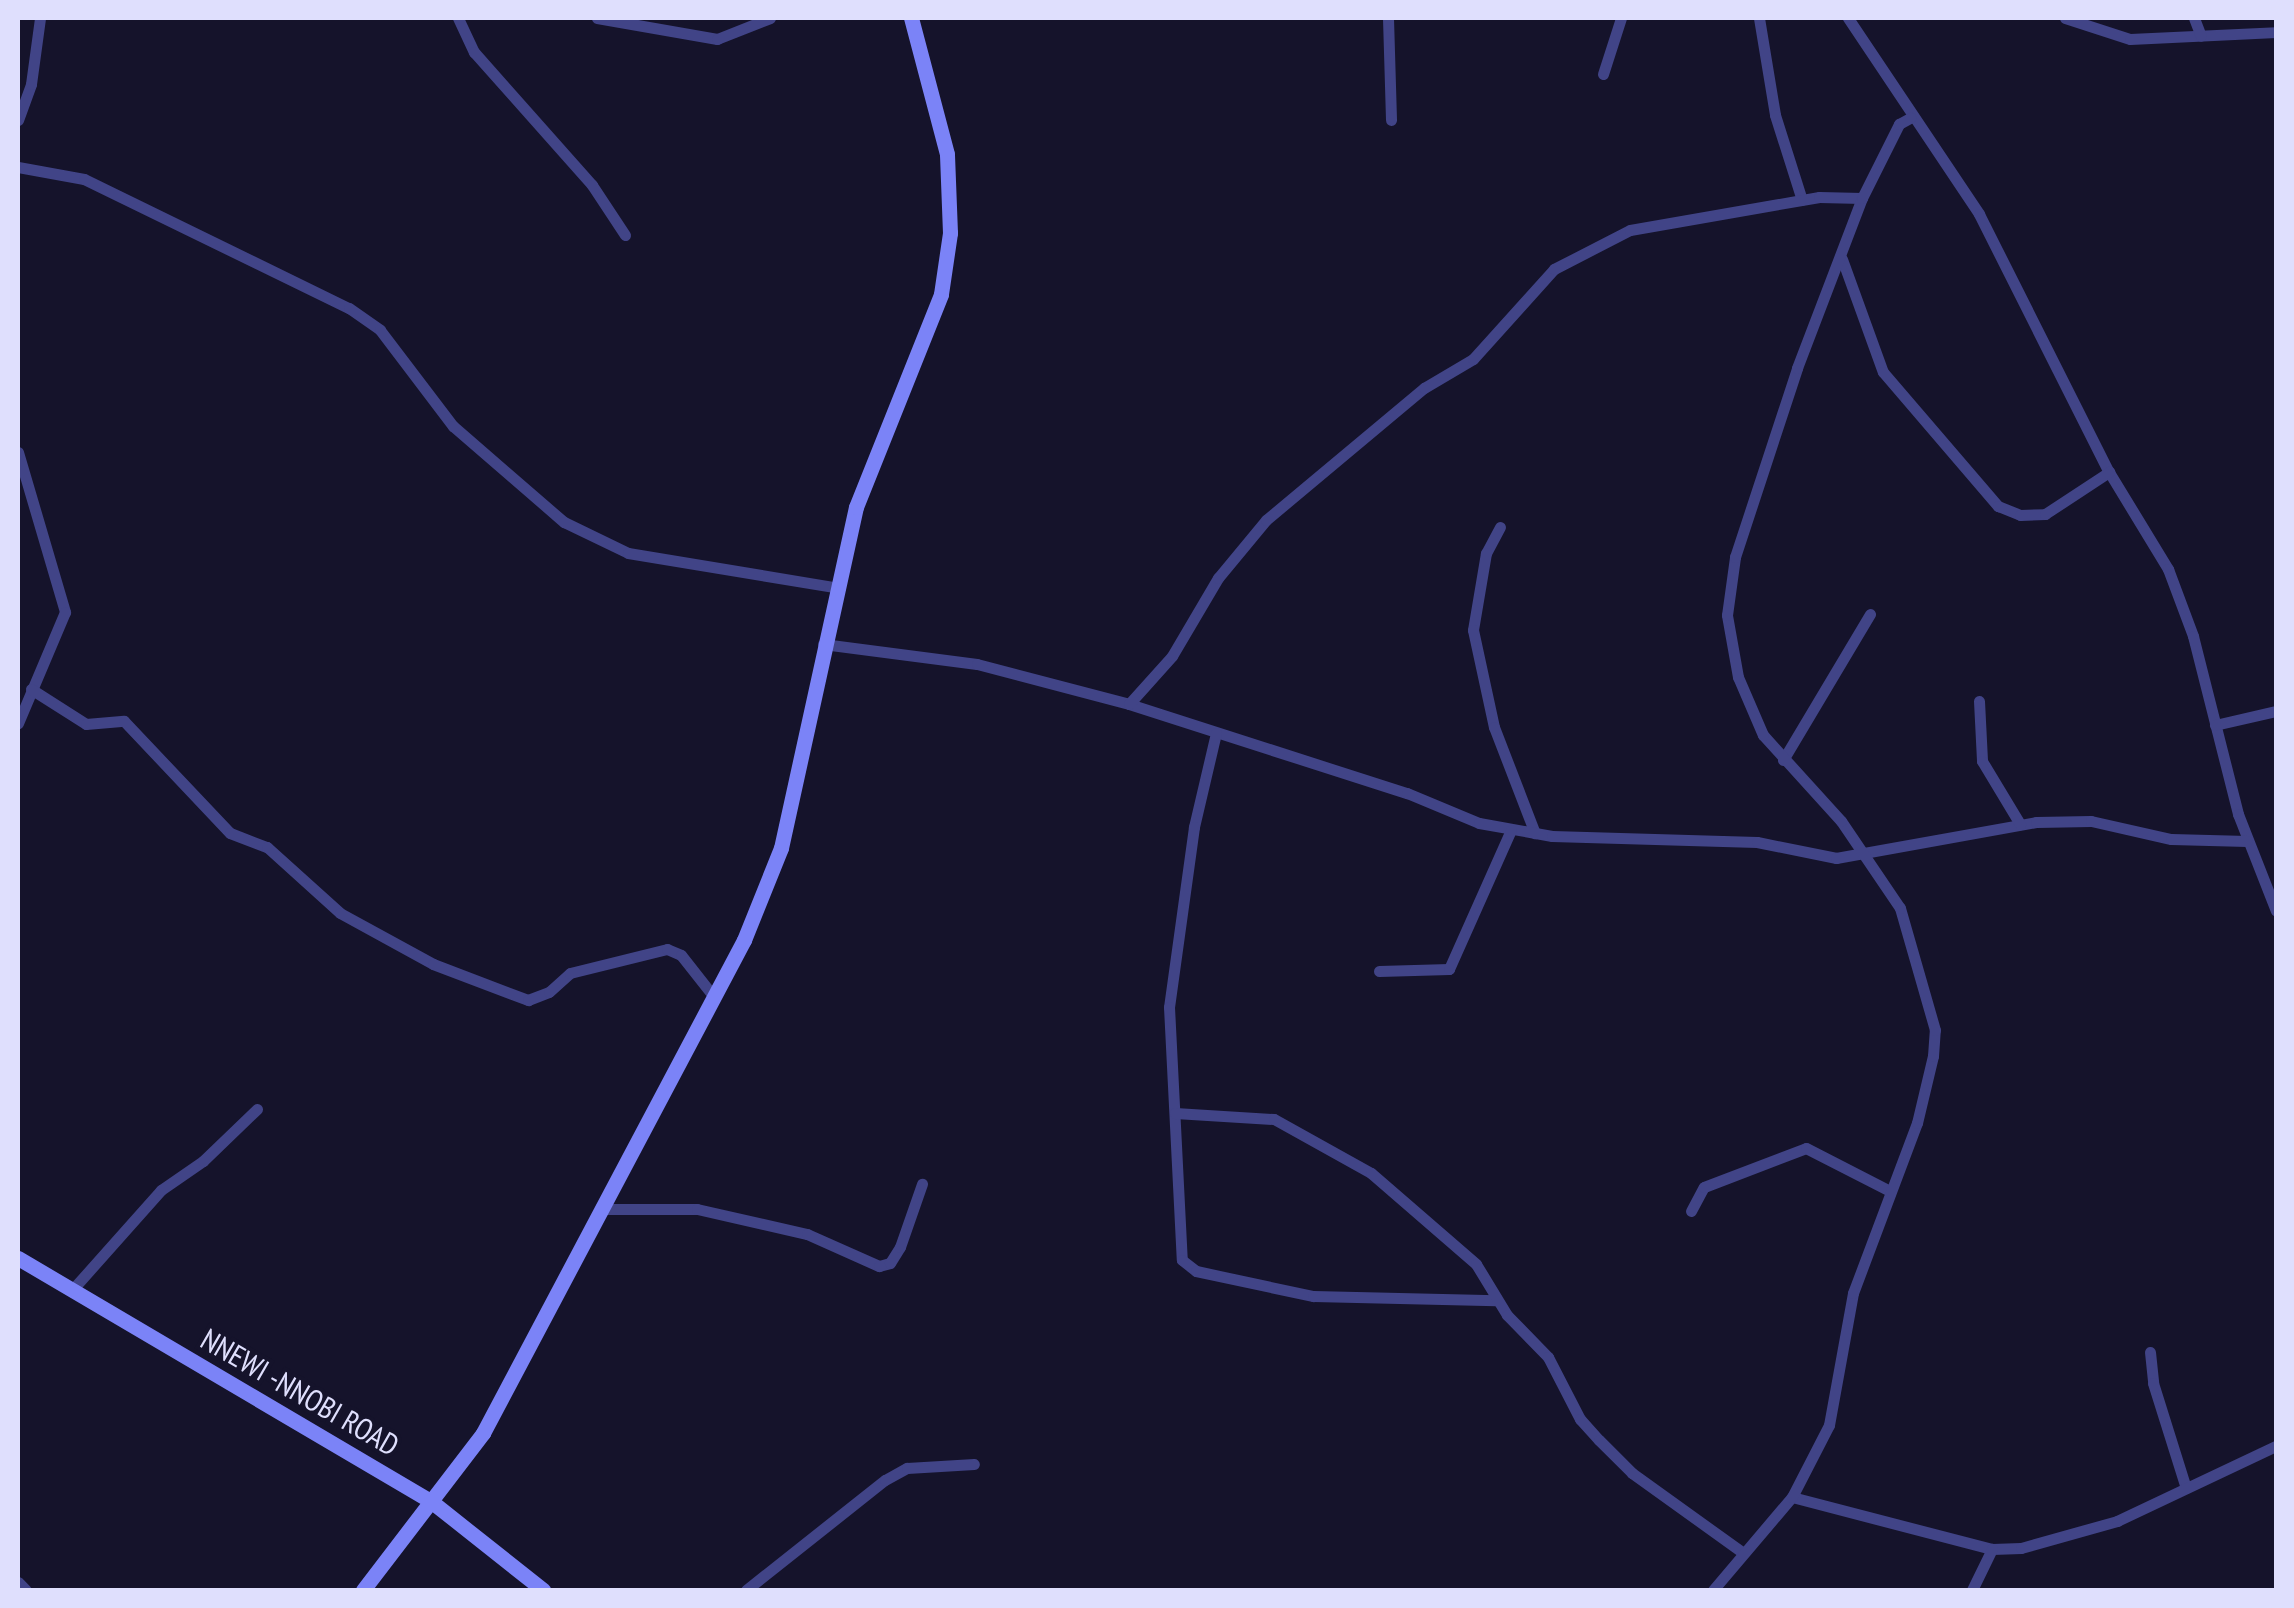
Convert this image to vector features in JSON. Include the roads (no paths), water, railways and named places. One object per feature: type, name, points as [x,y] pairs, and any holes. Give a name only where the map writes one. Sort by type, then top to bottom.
[{"type":"street","points":[[18,120],[30,84],[40,18]]},
{"type":"street","points":[[458,18],[474,52],[592,185],[625,235]]},
{"type":"street","points":[[597,18],[717,39],[770,18]]},
{"type":"street","points":[[363,1590],[483,1432],[605,1209],[714,997],[781,848],[834,587],[856,507],[941,294],[950,233],[947,154],[911,18]]},
{"type":"street","points":[[1388,18],[1391,120]]},
{"type":"street","points":[[1602,74],[1621,18]]},
{"type":"street","points":[[1758,18],[1774,115],[1802,200]]},
{"type":"street","points":[[1848,18],[1910,118],[1978,214],[2109,472],[2176,587],[2247,840],[2276,911]]},
{"type":"street","points":[[2065,18],[2130,40],[2276,32]]},
{"type":"street","points":[[2194,18],[2201,36]]},
{"type":"street","points":[[1714,1590],[1792,1497],[1830,1425],[1853,1294],[1929,1082],[1935,1030],[1900,908],[1867,856],[1763,735],[1738,677],[1728,587],[1794,378],[1862,198],[1899,124],[1910,118]]},
{"type":"street","points":[[18,167],[84,180],[348,308],[380,330],[453,426],[564,522],[628,553],[834,587]]},
{"type":"street","points":[[1129,704],[1172,656],[1218,578],[1266,520],[1424,388],[1473,360],[1554,268],[1630,230],[1802,200],[1862,198]]},
{"type":"street","points":[[1842,259],[1883,372],[1998,506],[2020,515],[2045,514],[2109,472]]},
{"type":"street","points":[[18,452],[65,612],[18,723]]},
{"type":"street","points":[[1500,527],[1486,552],[1473,630],[1494,727],[1534,833]]},
{"type":"street","points":[[1783,760],[1870,614]]},
{"type":"street","points":[[823,644],[977,664],[1129,704],[1511,830],[1757,842],[1836,858],[1867,856],[2020,824],[2091,821],[2150,837],[2247,840]]},
{"type":"street","points":[[31,688],[86,724],[124,720],[230,834],[268,847],[340,912],[432,964],[528,1000],[549,992],[570,973],[667,949],[681,954],[714,997]]},
{"type":"street","points":[[1979,701],[1982,761],[2020,824]]},
{"type":"street","points":[[2215,725],[2276,711]]},
{"type":"street","points":[[1216,733],[1174,955],[1166,1052],[1174,1113],[1181,1252],[1189,1268],[1313,1296],[1496,1300]]},
{"type":"street","points":[[1379,971],[1449,969],[1511,830]]},
{"type":"street","points":[[72,1290],[161,1190],[203,1161],[257,1109]]},
{"type":"street","points":[[1174,1113],[1274,1119],[1352,1162],[1463,1250],[1496,1300],[1548,1357],[1580,1419],[1599,1440],[1632,1473],[1742,1552]]},
{"type":"street","points":[[1691,1212],[1704,1187],[1806,1148],[1890,1191]]},
{"type":"street","points":[[605,1209],[697,1209],[807,1234],[880,1266],[890,1264],[900,1246],[922,1184]]},
{"type":"street","name":"NNEWI -NNOBI ROAD","points":[[18,1258],[432,1502],[543,1590]]},
{"type":"street","points":[[2150,1352],[2153,1383],[2186,1488]]},
{"type":"street","points":[[1792,1497],[1992,1549],[2070,1537],[2276,1446]]},
{"type":"street","points":[[746,1590],[885,1480],[907,1468],[974,1464]]},
{"type":"street","points":[[1972,1590],[1992,1549]]},
{"type":"street","points":[[18,1582],[26,1590]]}]
